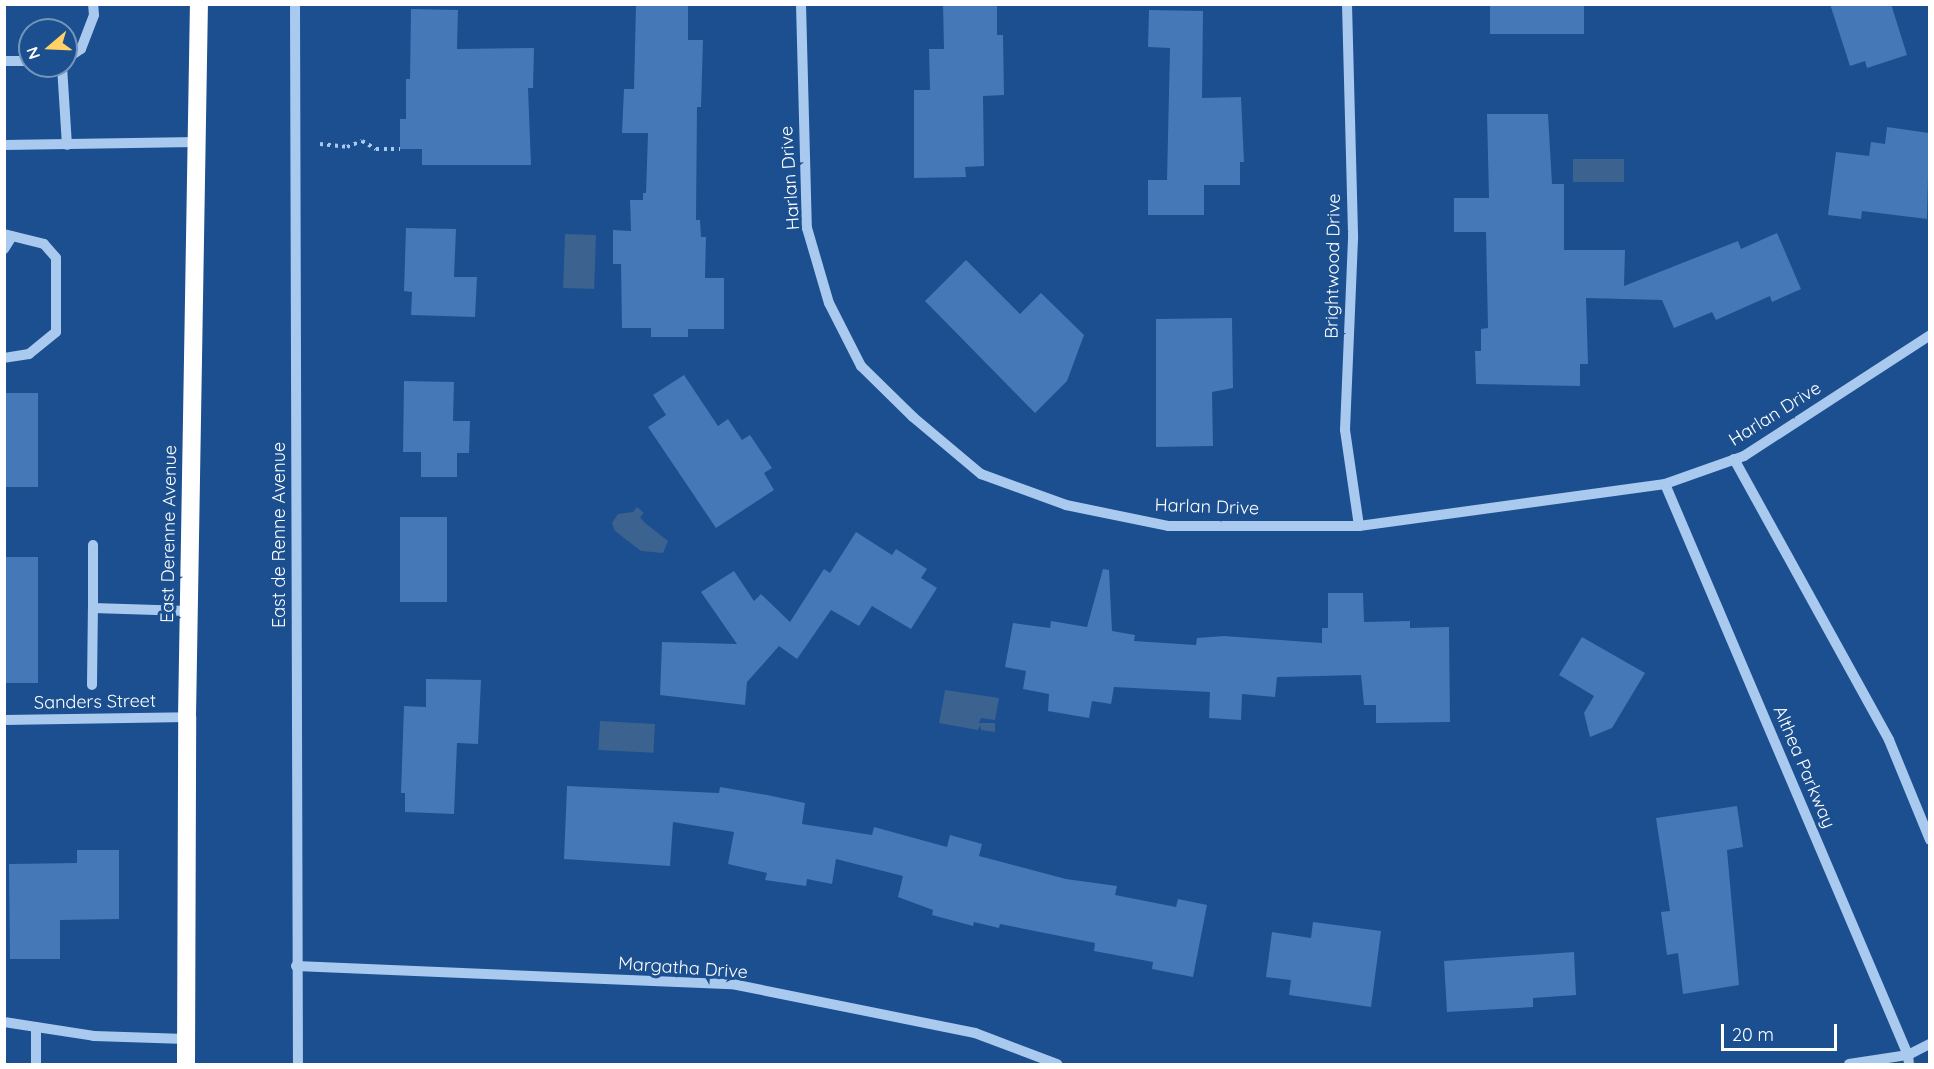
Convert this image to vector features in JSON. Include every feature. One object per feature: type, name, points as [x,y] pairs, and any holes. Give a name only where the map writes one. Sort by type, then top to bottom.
[{"type":"highway","name":"East Derenne Avenue","points":[[186,1065],[188,611],[199,4]]},
{"type":"street","points":[[78,51],[81,49],[94,15],[93,4]]},
{"type":"street","name":"East de Renne Avenue","points":[[295,4],[298,1065]]},
{"type":"street","name":"Harlan Drive","points":[[801,4],[807,228],[829,303],[861,366],[913,417],[981,474],[1066,505],[1168,526],[1359,526],[1665,484],[1734,459],[1929,335]]},
{"type":"street","name":"Brightwood Drive","points":[[1347,4],[1353,238],[1345,430],[1359,526]]},
{"type":"street","points":[[63,78],[68,144]]},
{"type":"street","points":[[4,145],[197,142]]},
{"type":"street","points":[[4,249],[8,235],[44,244],[56,258],[56,332],[29,354],[4,358]]},
{"type":"street","points":[[1734,459],[1889,740],[1929,840]]},
{"type":"street","name":"Althea Parkway","points":[[1665,484],[1909,1060]]},
{"type":"street","points":[[92,685],[93,545]]},
{"type":"street","points":[[93,608],[188,611]]},
{"type":"street","name":"Sanders Street","points":[[4,720],[187,717]]},
{"type":"street","name":"Margatha Drive","points":[[296,966],[732,984],[975,1032],[1058,1065]]},
{"type":"street","points":[[4,1022],[94,1035],[186,1039]]},
{"type":"street","points":[[36,1027],[36,1065]]},
{"type":"street","points":[[1849,1065],[1909,1060],[1929,1044]]},
{"type":"path","points":[[295,141],[347,147],[362,141],[376,149],[400,149]]},
{"type":"water","points":[[1573,159],[1624,159],[1624,182],[1573,182]]},
{"type":"water","points":[[565,234],[596,235],[594,289],[563,288]]},
{"type":"water","points":[[637,507],[644,513],[640,517],[645,523],[668,541],[663,553],[641,551],[615,531],[612,523],[618,514],[633,512]]},
{"type":"water","points":[[945,690],[999,698],[995,720],[981,718],[979,723],[995,723],[995,732],[981,730],[980,725],[978,730],[939,723]]},
{"type":"water","points":[[600,721],[655,724],[653,753],[598,750]]},
{"type":"building","points":[[636,4],[688,4],[688,40],[703,40],[701,107],[697,107],[696,220],[700,220],[701,237],[706,237],[705,278],[724,278],[724,329],[688,329],[688,337],[651,337],[651,328],[622,328],[621,264],[613,264],[613,230],[631,231],[630,200],[643,200],[643,193],[646,193],[648,133],[622,133],[624,89],[634,89]]},
{"type":"building","points":[[943,4],[997,4],[997,35],[1003,35],[1004,95],[983,96],[984,166],[965,167],[966,177],[914,178],[914,90],[930,90],[929,49],[944,49]]},
{"type":"building","points":[[1490,4],[1584,4],[1584,34],[1490,34]]},
{"type":"building","points":[[1830,4],[1891,4],[1907,55],[1867,68],[1865,61],[1850,66]]},
{"type":"building","points":[[411,9],[458,10],[457,49],[534,48],[533,88],[528,88],[531,165],[422,165],[422,149],[400,149],[400,119],[406,119],[406,79],[410,79]]},
{"type":"building","points":[[1149,10],[1203,11],[1202,98],[1241,97],[1244,162],[1240,162],[1240,185],[1204,185],[1204,215],[1148,215],[1148,180],[1167,180],[1170,48],[1148,47]]},
{"type":"building","points":[[1487,114],[1548,114],[1552,184],[1564,184],[1564,250],[1625,250],[1624,286],[1738,241],[1741,249],[1777,233],[1801,289],[1772,302],[1770,296],[1716,320],[1712,312],[1674,328],[1662,300],[1586,298],[1588,364],[1580,364],[1580,386],[1476,384],[1475,351],[1481,351],[1481,329],[1488,328],[1486,232],[1454,232],[1454,198],[1489,198]]},
{"type":"building","points":[[1887,127],[1929,133],[1927,219],[1862,211],[1861,219],[1828,215],[1836,152],[1869,156],[1871,142],[1885,144]]},
{"type":"building","points":[[406,228],[456,229],[454,277],[477,277],[475,317],[411,315],[412,292],[404,291]]},
{"type":"building","points":[[966,260],[1020,314],[1041,293],[1084,335],[1067,381],[1035,413],[925,301]]},
{"type":"building","points":[[1232,318],[1233,388],[1212,392],[1213,446],[1156,447],[1156,319]]},
{"type":"building","points":[[684,375],[718,426],[728,419],[742,440],[750,435],[772,468],[764,473],[774,490],[716,528],[648,427],[666,415],[653,395]]},
{"type":"building","points":[[404,381],[454,382],[453,421],[470,421],[469,453],[457,453],[457,477],[421,477],[421,452],[403,452]]},
{"type":"building","points":[[4,393],[38,393],[38,487],[4,487]]},
{"type":"building","points":[[400,517],[447,517],[447,602],[400,602]]},
{"type":"building","points":[[856,532],[892,555],[896,549],[927,569],[921,578],[937,588],[911,629],[872,606],[859,626],[831,610],[797,659],[779,646],[747,682],[745,705],[660,695],[662,642],[737,644],[701,592],[734,571],[754,601],[761,594],[790,622],[824,569],[830,573]]},
{"type":"building","points":[[4,557],[38,557],[38,683],[4,683]]},
{"type":"building","points":[[1103,569],[1109,570],[1112,631],[1135,635],[1134,641],[1196,645],[1197,638],[1224,636],[1322,643],[1322,628],[1328,628],[1328,593],[1363,593],[1364,622],[1410,621],[1410,628],[1449,627],[1450,722],[1376,723],[1376,705],[1364,705],[1361,675],[1277,677],[1275,697],[1242,694],[1241,720],[1209,718],[1210,692],[1114,687],[1111,704],[1092,701],[1089,718],[1048,711],[1049,694],[1023,689],[1026,671],[1005,667],[1013,623],[1050,628],[1051,621],[1087,627]]},
{"type":"building","points":[[1582,637],[1645,673],[1612,728],[1590,737],[1584,713],[1594,696],[1559,675]]},
{"type":"building","points":[[426,679],[481,680],[478,744],[457,743],[454,814],[405,812],[405,793],[401,793],[404,706],[426,707]]},
{"type":"building","points":[[567,786],[719,793],[720,787],[767,795],[805,803],[802,824],[872,835],[874,827],[947,847],[950,835],[982,844],[979,856],[1066,879],[1117,886],[1115,895],[1176,907],[1178,899],[1207,905],[1193,977],[1152,969],[1153,962],[1094,951],[1095,943],[1000,924],[999,928],[974,922],[973,926],[932,915],[933,910],[898,897],[903,876],[836,859],[832,884],[807,879],[806,886],[765,880],[767,873],[728,864],[734,832],[673,822],[670,866],[564,859]]},
{"type":"building","points":[[1737,806],[1743,847],[1727,850],[1739,985],[1683,994],[1678,953],[1667,955],[1661,912],[1670,911],[1656,818]]},
{"type":"building","points":[[77,850],[119,850],[119,919],[60,920],[60,959],[10,959],[9,864],[77,863]]},
{"type":"building","points":[[1313,922],[1381,931],[1371,1007],[1289,995],[1291,980],[1266,977],[1272,932],[1311,938]]},
{"type":"building","points":[[1574,952],[1576,995],[1533,998],[1533,1007],[1447,1012],[1444,961]]}]
